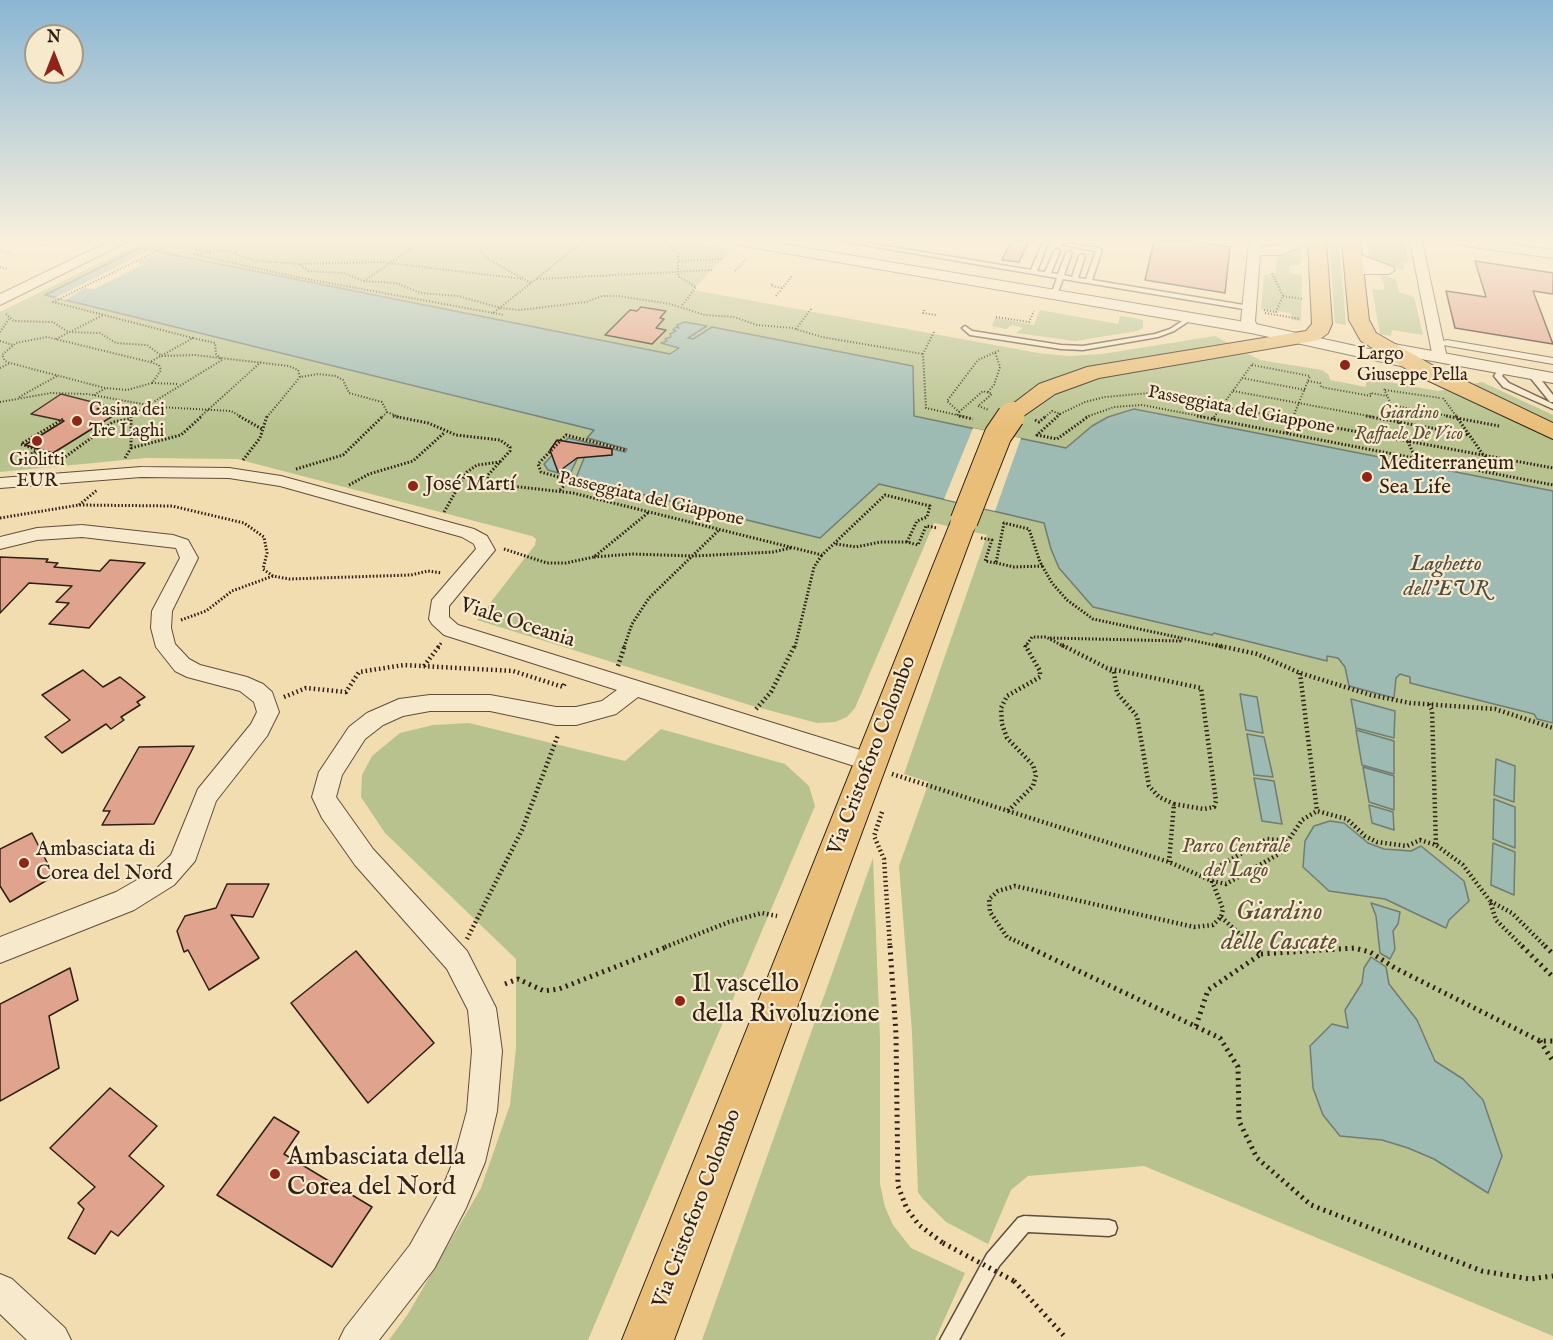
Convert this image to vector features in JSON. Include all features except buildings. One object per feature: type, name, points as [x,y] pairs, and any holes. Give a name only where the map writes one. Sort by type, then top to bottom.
[{"type":"main road","points":[[1303,328],[1316,334],[1322,327],[1321,304]]},
{"type":"main road","points":[[1358,304],[1361,326],[1368,337],[1410,363],[1448,393],[1553,432]]},
{"type":"main road","name":"Via Cristoforo Colombo","points":[[648,1340],[885,775],[961,529],[998,435],[1013,414],[1047,389],[1095,372],[1256,348],[1303,328]]},
{"type":"street","points":[[1104,304],[1190,318],[1256,348],[1392,367],[1410,363]]},
{"type":"street","points":[[1256,304],[1256,310],[1248,321],[1256,348]]},
{"type":"street","points":[[1420,304],[1444,350],[1503,369],[1553,378]]},
{"type":"street","points":[[1303,328],[1410,363]]},
{"type":"street","points":[[1378,345],[1553,361]]},
{"type":"street","points":[[1448,393],[1460,374],[1503,369]]},
{"type":"street","points":[[0,483],[141,472],[229,473],[274,479],[432,522],[468,533],[482,542]]},
{"type":"street","points":[[0,543],[37,534],[82,531],[178,542],[187,549],[189,558],[166,600],[161,628],[166,646],[182,665],[205,675],[247,685],[260,693],[267,704],[265,720],[206,796],[186,853],[165,877],[125,900],[0,950]]},
{"type":"street","name":"Viale Oceania","points":[[482,542],[486,547],[485,553],[439,605],[441,623],[452,630],[625,683],[885,775]]},
{"type":"street","points":[[357,1340],[407,1279],[435,1237],[463,1180],[476,1137],[485,1093],[486,1038],[482,1008],[457,960],[364,857],[336,821],[324,797],[331,772],[351,740],[363,728],[383,715],[407,706],[438,702],[498,703],[561,717],[602,710],[625,683]]},
{"type":"street","points":[[0,1291],[52,1340]]},
{"type":"lane","points":[[1219,304],[1256,310]]},
{"type":"lane","points":[[965,328],[970,333],[1061,347],[1092,347],[1156,336],[1172,330],[1190,318]]},
{"type":"lane","points":[[1503,369],[1498,376],[1506,385],[1553,407]]},
{"type":"lane","points":[[1532,374],[1553,400]]},
{"type":"lane","points":[[949,1340],[973,1292],[993,1260],[1024,1224],[1109,1228]]},
{"type":"path","points":[[58,304],[215,343],[216,354],[222,360]]},
{"type":"path","points":[[446,304],[504,315]]},
{"type":"path","points":[[486,304],[501,308],[531,309],[574,304]]},
{"type":"path","points":[[493,313],[506,304]]},
{"type":"path","points":[[660,304],[705,315],[734,317],[757,325],[796,329],[822,337],[923,354]]},
{"type":"path","points":[[681,307],[684,304]]},
{"type":"path","points":[[1256,310],[1276,312],[1280,304]]},
{"type":"path","points":[[796,329],[811,309]]},
{"type":"path","points":[[924,310],[923,313],[936,315]]},
{"type":"path","points":[[1256,310],[1303,328]]},
{"type":"path","points":[[996,316],[1029,322],[1034,311]]},
{"type":"path","points":[[0,312],[18,322],[53,321],[68,333],[100,333],[116,343],[147,345],[162,356],[195,355],[293,367],[299,372],[300,377],[268,414],[260,438],[249,455],[229,473]]},
{"type":"path","points":[[56,339],[103,315]]},
{"type":"path","points":[[0,332],[9,319]]},
{"type":"path","points":[[934,332],[923,354],[926,408],[973,419]]},
{"type":"path","points":[[152,383],[161,370],[159,365],[56,339],[41,337],[13,345],[2,355],[4,361],[10,363],[106,388],[127,390],[152,383],[179,384]]},
{"type":"path","points":[[150,363],[193,338]]},
{"type":"path","points":[[958,414],[946,401],[978,360],[1009,346],[1015,340]]},
{"type":"path","points":[[0,341],[13,345]]},
{"type":"path","points":[[102,350],[116,343]]},
{"type":"path","points":[[1213,419],[1242,378],[1256,348],[1310,376],[1287,433]]},
{"type":"path","points":[[988,392],[994,385],[1000,367],[995,352]]},
{"type":"path","points":[[53,468],[64,457],[113,422],[129,419],[139,408],[150,404],[179,384],[202,374],[222,360]]},
{"type":"path","points":[[0,368],[10,363]]},
{"type":"path","points":[[129,419],[133,433],[131,448],[181,435],[261,363]]},
{"type":"path","name":"Passeggiata del Giappone","points":[[300,377],[318,374],[336,376],[343,380],[348,393],[382,402],[387,412],[402,419],[428,423],[445,432],[500,440],[510,447],[507,456],[488,475],[487,480],[493,484],[559,491],[822,555]]},
{"type":"path","points":[[14,399],[58,376]]},
{"type":"path","points":[[1242,378],[1305,390]]},
{"type":"path","points":[[1308,381],[1320,383],[1321,387],[1371,396],[1370,393],[1387,396]]},
{"type":"path","points":[[94,396],[106,388]]},
{"type":"path","points":[[1415,458],[1384,389],[1448,393],[1456,417],[1496,474]]},
{"type":"path","points":[[958,414],[983,391],[992,394],[978,406],[1039,422],[1052,411],[1060,414],[1085,402],[1128,394],[1149,393],[1553,468]]},
{"type":"path","points":[[1233,391],[1469,435]]},
{"type":"path","points":[[0,402],[58,393],[94,396],[159,407],[231,411],[262,429]]},
{"type":"path","name":"Passeggiata del Giappone","points":[[1060,414],[1037,435],[1057,439],[1082,419],[1114,406],[1142,405],[1553,485]]},
{"type":"path","points":[[1391,405],[1506,428]]},
{"type":"path","points":[[274,479],[297,469],[343,455],[387,412]]},
{"type":"path","points":[[63,419],[21,444],[38,450],[31,454],[64,457]]},
{"type":"path","points":[[335,496],[356,480],[421,456],[445,432]]},
{"type":"path","points":[[559,491],[568,480],[541,472],[538,464],[566,435],[625,450]]},
{"type":"path","points":[[432,522],[452,502],[467,471],[477,465],[501,462]]},
{"type":"path","points":[[756,710],[771,693],[797,642],[814,567],[822,555],[885,495],[930,506],[927,517],[917,521],[907,542]]},
{"type":"path","points":[[0,518],[79,505],[171,506],[244,523],[264,537],[267,553],[263,568],[273,576],[289,579],[388,576],[428,572],[464,576]]},
{"type":"path","points":[[594,557],[650,512]]},
{"type":"path","points":[[996,563],[1005,523],[1029,529],[1043,566],[1067,600],[1093,619],[1249,652],[1347,689],[1394,701],[1495,709],[1553,728]]},
{"type":"path","points":[[836,544],[856,547],[880,542],[907,542],[918,545],[926,526],[961,529],[992,540],[985,561],[1014,567],[1043,566]]},
{"type":"path","points":[[625,683],[632,624],[649,598],[719,529]]},
{"type":"path","points":[[482,542],[547,562],[566,563],[594,557],[632,554],[694,556],[773,552],[791,547]]},
{"type":"path","points":[[161,628],[206,611],[232,591],[273,576]]},
{"type":"path","points":[[1008,811],[1033,786],[1036,775],[1033,765],[1007,738],[1002,724],[1001,708],[1007,696],[1040,677],[1040,671],[1026,647],[1026,642],[1032,637],[1179,641],[1181,638]]},
{"type":"path","points":[[1046,638],[1114,672],[1117,693],[1137,716],[1144,775],[1149,786],[1160,797],[1174,804],[1204,809],[1214,807],[1216,801],[1201,688],[1107,668]]},
{"type":"path","points":[[424,666],[437,647]]},
{"type":"path","points":[[267,704],[306,688],[346,692],[359,672],[404,665],[513,671],[562,687],[576,669]]},
{"type":"path","points":[[1300,673],[1317,811]]},
{"type":"path","points":[[1430,704],[1436,845]]},
{"type":"path","points":[[457,960],[534,803],[558,738],[561,717]]},
{"type":"path","points":[[885,775],[1168,862],[1212,881],[1226,884],[1279,854],[1302,820],[1317,811],[1347,819],[1365,836],[1377,842],[1407,846],[1420,840],[1436,845],[1463,866],[1490,900],[1512,913],[1553,954]]},
{"type":"path","points":[[1168,862],[1174,804]]},
{"type":"path","points":[[884,806],[874,836],[884,859],[886,883],[896,1035],[898,1186],[907,1209],[919,1225],[943,1242],[1014,1281],[1066,1338]]},
{"type":"path","points":[[1287,841],[1267,839],[1211,871],[1212,881],[1223,909],[1221,917],[1213,925],[1194,927],[1015,886],[998,891],[989,899],[990,912],[1007,937],[1220,1038],[1238,1067],[1239,1121],[1257,1158],[1311,1205],[1482,1271],[1530,1279],[1553,1276]]},
{"type":"path","points":[[1490,900],[1496,920],[1553,977]]},
{"type":"path","points":[[505,984],[518,979],[544,991],[560,989],[729,922],[762,913],[777,916]]},
{"type":"path","points":[[1221,917],[1261,954]]},
{"type":"path","points":[[1196,1026],[1208,990],[1261,954],[1354,948],[1370,952],[1395,968],[1540,1041],[1553,1041]]},
{"type":"path","points":[[1540,1041],[1553,1061]]},
{"type":"green space","name":"Parco Centrale del Lago","points":[[17,304],[767,304],[1038,353],[1069,356],[1102,354],[1215,336],[1260,360],[1322,370],[1329,375],[1330,380],[1366,387],[1366,381],[1372,379],[1438,391],[1482,382],[1553,415],[1553,1336],[1144,1166],[1028,1176],[1011,1190],[988,1244],[946,1222],[922,1198],[918,1192],[912,1032],[899,866],[929,782],[904,774],[987,535],[934,523],[855,708],[847,717],[835,722],[817,723],[753,706],[477,620],[535,545],[536,539],[532,536],[237,459],[145,458],[0,472],[0,312]]},
{"type":"green space","points":[[1261,304],[1301,304],[1301,321],[1292,320],[1291,313],[1261,309]]},
{"type":"green space","points":[[1334,304],[1344,304],[1346,325],[1335,323]]},
{"type":"green space","points":[[1375,304],[1416,304],[1423,335],[1392,330],[1391,336],[1380,334]]},
{"type":"green space","points":[[1040,310],[1118,324],[1120,316],[1129,317],[1143,320],[1143,328],[1137,331],[1075,341],[1016,333],[1023,328],[1012,325],[1006,329],[992,326],[995,318],[1034,325]]},
{"type":"green space","points":[[469,723],[625,761],[661,729],[785,764],[809,786],[815,806],[588,1340],[389,1340],[408,1314],[481,1188],[510,1105],[516,1048],[516,959],[385,833],[361,797],[362,775],[372,756],[400,733],[433,725]]},
{"type":"green space","points":[[873,858],[880,1039],[880,1184],[885,1207],[893,1225],[911,1248],[965,1273],[935,1340],[702,1340]]},
{"type":"water","name":"Laghetto dell'EUR","points":[[80,304],[417,304],[670,354],[679,348],[661,343],[671,337],[670,334],[676,331],[673,330],[676,327],[679,328],[677,325],[685,322],[707,326],[688,338],[693,339],[712,327],[913,366],[914,416],[1066,448],[1092,426],[1108,417],[1134,409],[1553,491],[1553,723],[1537,719],[1534,714],[1410,683],[1410,677],[1400,674],[1396,678],[1394,698],[1349,686],[1345,667],[1338,658],[1327,656],[1327,661],[1214,633],[1212,635],[1093,607],[1059,568],[1044,523],[879,484],[820,538],[576,478],[585,456],[579,455],[569,476],[548,470],[544,464],[568,438],[625,452],[627,449],[587,438],[594,430]]},
{"type":"water","points":[[1240,694],[1257,697],[1263,733],[1246,730]]},
{"type":"water","points":[[1351,699],[1395,711],[1394,738],[1356,728]]},
{"type":"water","points":[[1356,730],[1394,741],[1394,774],[1362,765]]},
{"type":"water","points":[[1247,734],[1264,737],[1273,777],[1254,775]]},
{"type":"water","points":[[1496,759],[1515,766],[1514,802],[1494,795]]},
{"type":"water","points":[[1363,767],[1394,776],[1394,810],[1369,802]]},
{"type":"water","points":[[1254,778],[1274,781],[1282,824],[1262,821]]},
{"type":"water","points":[[1494,799],[1515,807],[1515,848],[1493,839]]},
{"type":"water","points":[[1369,805],[1393,812],[1394,830],[1372,823]]},
{"type":"water","points":[[1330,821],[1344,823],[1368,843],[1384,849],[1411,851],[1421,846],[1464,881],[1469,901],[1449,920],[1446,928],[1385,899],[1329,891],[1303,867],[1305,841],[1314,826]]},
{"type":"water","points":[[1493,843],[1515,852],[1514,895],[1491,885]]},
{"type":"water","points":[[1371,903],[1400,912],[1398,924],[1393,931],[1395,949],[1390,959],[1380,953],[1376,916]]},
{"type":"water","points":[[1371,957],[1386,967],[1389,984],[1417,1020],[1435,1061],[1463,1079],[1483,1100],[1502,1156],[1488,1193],[1434,1159],[1408,1148],[1382,1140],[1340,1136],[1323,1115],[1313,1088],[1310,1046],[1332,1024],[1348,1028],[1345,1010],[1362,983],[1364,968]]},
{"type":"pier","points":[[973,428],[1021,438],[995,511],[944,499]]},
{"type":"place","name":"Largo Giuseppe Pella","points":[[1345,365]]},
{"type":"place","name":"Casina dei Tre Laghi","points":[[77,421]]},
{"type":"place","name":"Giolitti EUR","points":[[37,441]]},
{"type":"place","name":"Mediterraneum Sea Life","points":[[1367,477]]},
{"type":"place","name":"José Martí","points":[[413,486]]},
{"type":"place","name":"Ambasciata di Corea del Nord","points":[[24,863]]},
{"type":"place","name":"Il vascello della Rivoluzione","points":[[680,1001]]},
{"type":"place","name":"Ambasciata della Corea del Nord","points":[[275,1174]]},
{"type":"park label","name":"Giardino Raffaele De Vico","points":[[1409,424]]},
{"type":"park label","name":"Giardino delle Cascate","points":[[1279,929]]}]
